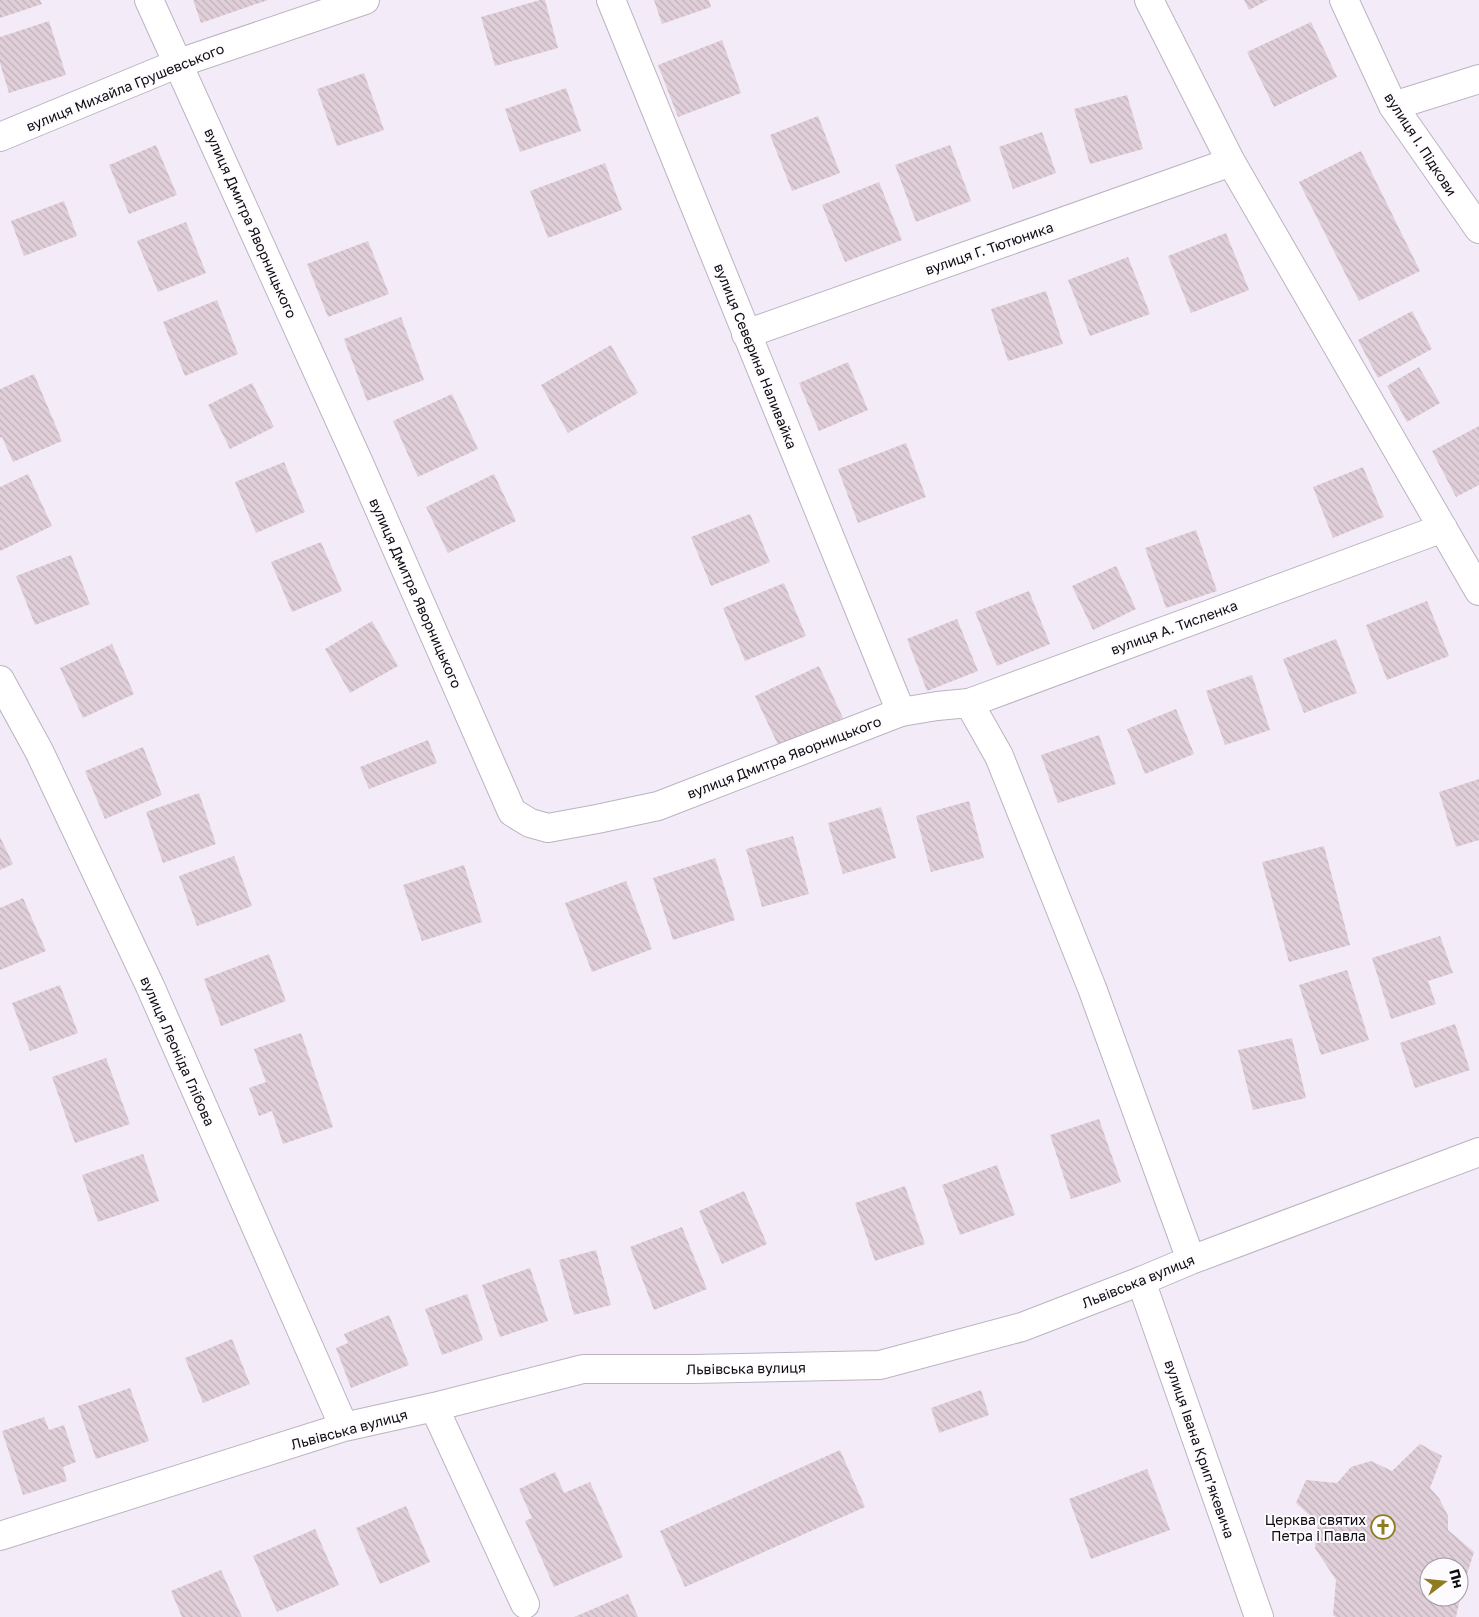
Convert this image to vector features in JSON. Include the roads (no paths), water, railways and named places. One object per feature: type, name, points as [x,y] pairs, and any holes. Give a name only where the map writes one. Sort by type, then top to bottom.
[{"type":"street","name":"вулиця Дмитра Яворницького","points":[[149,0],[354,454],[512,812],[530,822],[548,828],[658,806],[900,712]]},
{"type":"street","name":"вулиця Михайла Грушевського","points":[[0,137],[179,63],[364,0]]},
{"type":"street","name":"вулиця Северина Наливайка","points":[[611,0],[900,712]]},
{"type":"street","points":[[1149,0],[1231,162],[1479,592]]},
{"type":"street","name":"вулиця І. Підкови","points":[[1344,0],[1392,106],[1479,229]]},
{"type":"street","points":[[1392,106],[1479,79]]},
{"type":"street","name":"вулиця Г. Тютюника","points":[[746,334],[1231,162]]},
{"type":"street","name":"вулиця А. Тисленка","points":[[900,712],[969,703],[1443,528]]},
{"type":"street","name":"вулиця Леоніда Глібова","points":[[0,680],[38,750],[150,986],[344,1428]]},
{"type":"street","points":[[969,703],[999,756],[1092,988],[1192,1260]]},
{"type":"street","name":"Львівська вулиця","points":[[0,1536],[344,1428],[583,1369],[880,1365],[1022,1326],[1479,1152]]},
{"type":"street","name":"вулиця Івана Крипʼякевича","points":[[1141,1282],[1259,1617]]},
{"type":"street","points":[[434,1407],[525,1604]]},
{"type":"place","name":"Церква святих Петра і Павла","points":[[1383,1527]]}]
